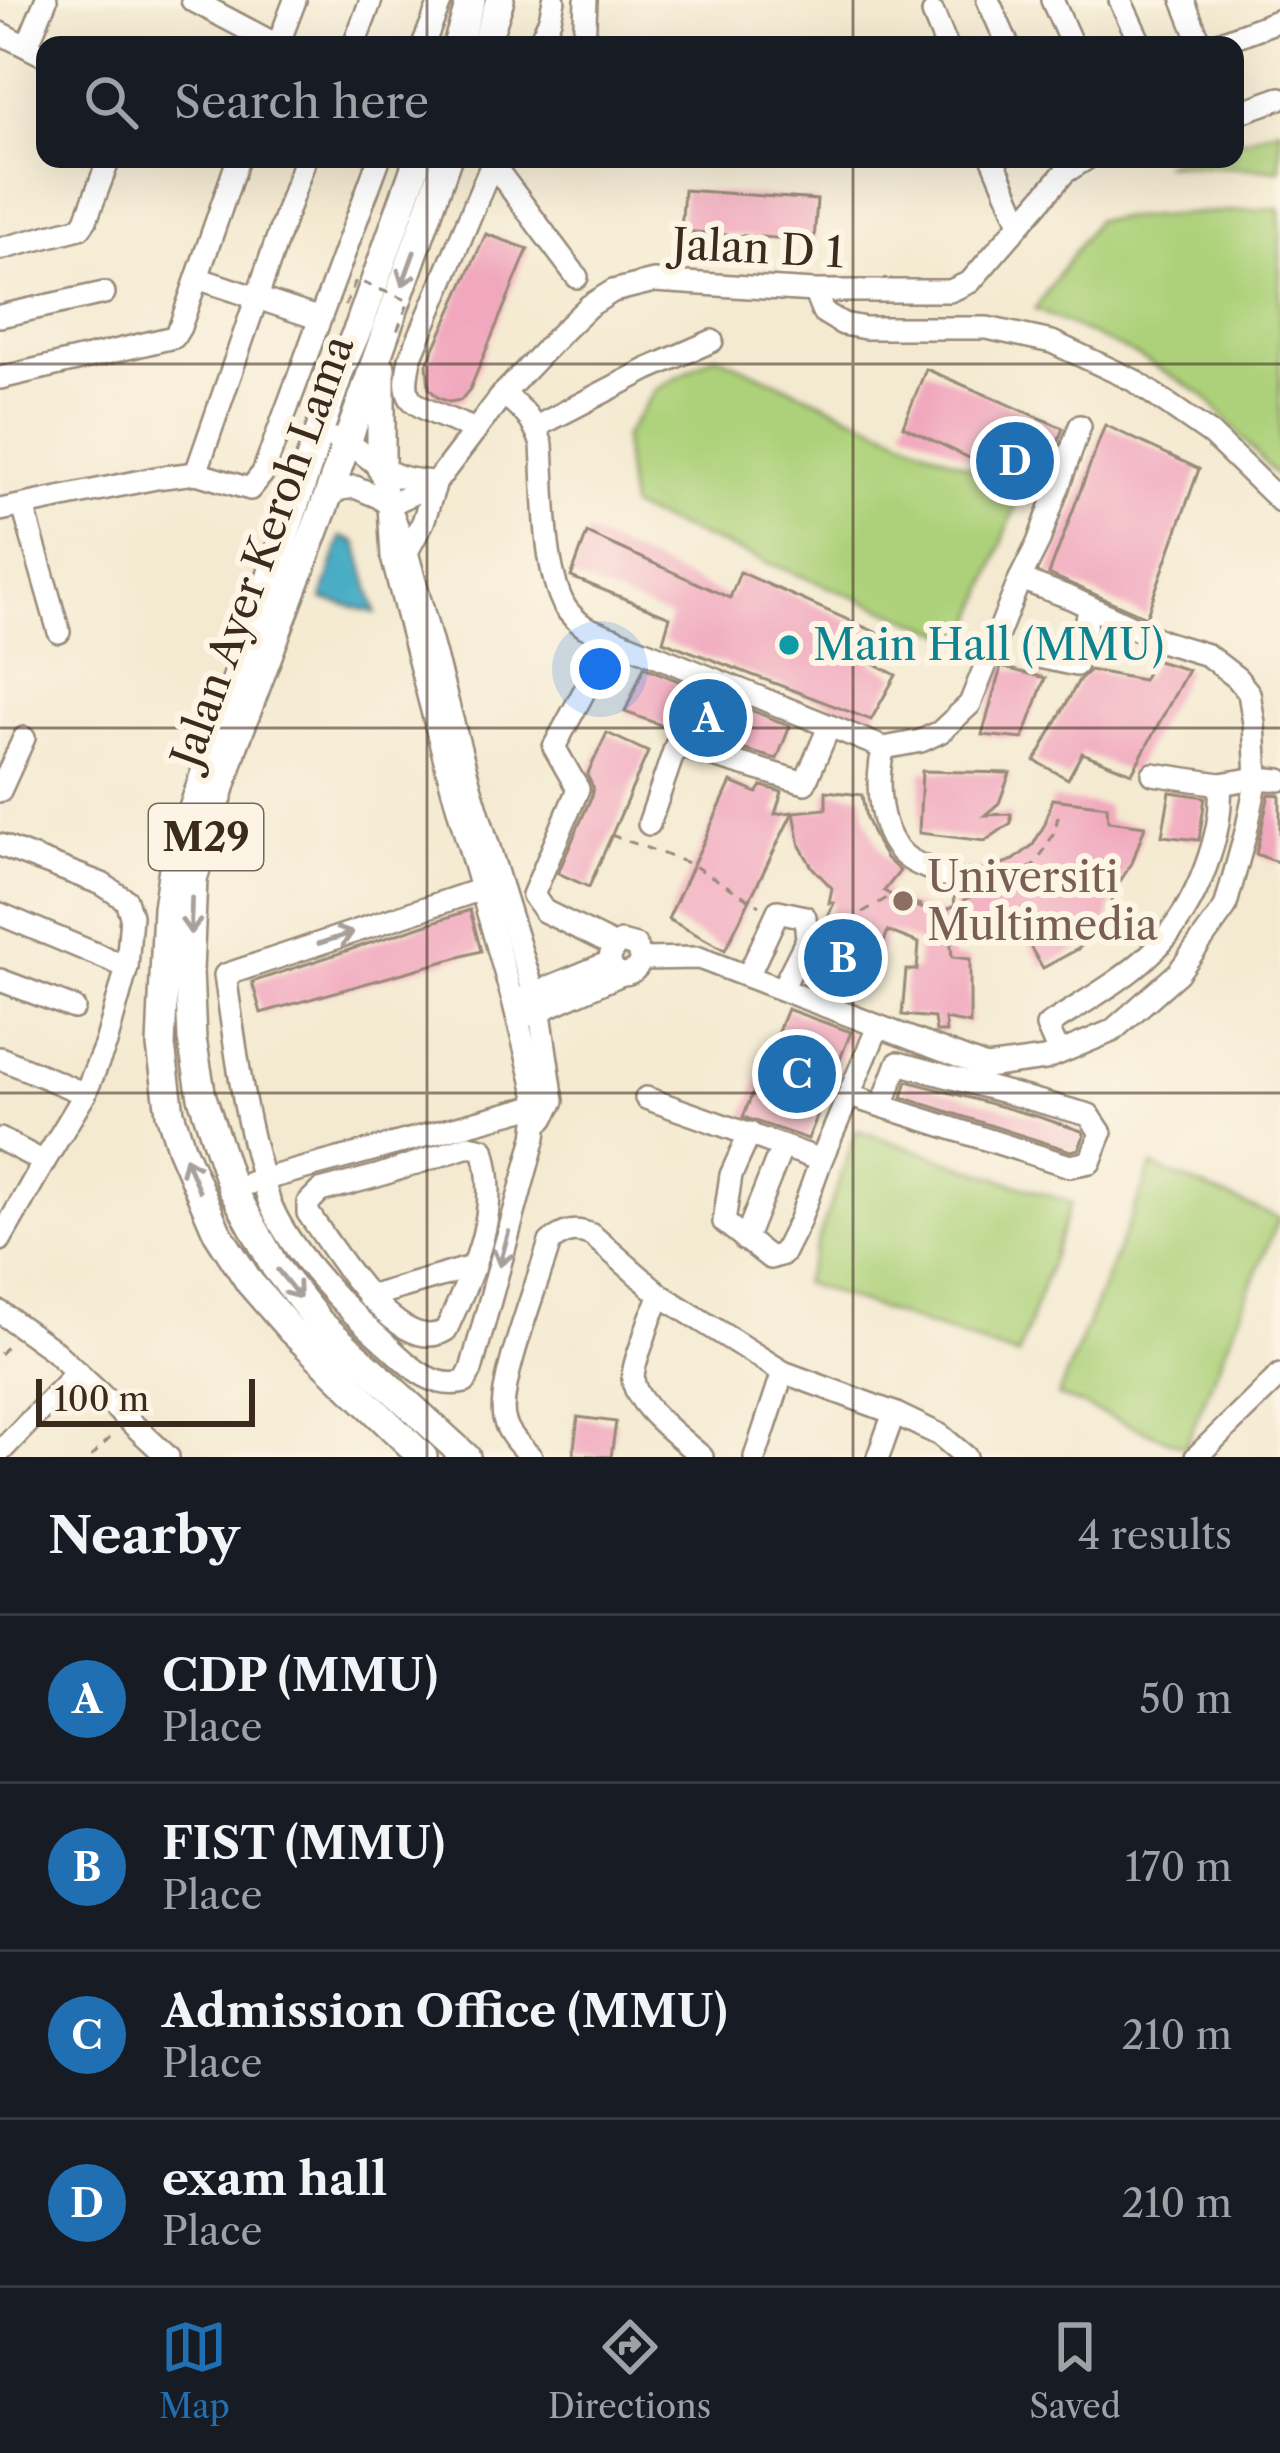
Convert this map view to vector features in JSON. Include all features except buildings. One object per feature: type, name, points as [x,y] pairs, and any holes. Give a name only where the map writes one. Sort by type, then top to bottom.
[{"type":"main road","points":[[460,36],[471,0]]},
{"type":"main road","name":"Jalan Ayer Keroh Lama","points":[[415,168],[340,370],[172,868],[161,1046],[170,1113],[181,1148],[218,1232],[250,1283],[422,1457]]},
{"type":"main road","points":[[435,168],[436,190]]},
{"type":"main road","name":"Jalan Ayer Keroh Lama","points":[[444,168],[388,340],[233,748],[193,879],[189,971],[192,1039],[202,1097],[232,1188],[275,1267],[320,1323],[466,1457]]},
{"type":"main road","points":[[382,468],[388,340]]},
{"type":"main road","points":[[218,1232],[220,1207],[232,1188]]},
{"type":"street","points":[[39,36],[46,0]]},
{"type":"street","points":[[192,0],[260,36]]},
{"type":"street","points":[[281,36],[295,0]]},
{"type":"street","points":[[357,36],[370,0]]},
{"type":"street","points":[[427,36],[441,0]]},
{"type":"street","points":[[542,36],[554,0]]},
{"type":"street","points":[[584,36],[586,0]]},
{"type":"street","points":[[988,0],[1004,36]]},
{"type":"street","points":[[1052,0],[1068,36]]},
{"type":"street","points":[[1120,0],[1137,36]]},
{"type":"street","points":[[1184,0],[1198,36]]},
{"type":"street","points":[[933,13],[942,36]]},
{"type":"street","points":[[1238,36],[1280,20]]},
{"type":"street","points":[[0,33],[36,51]]},
{"type":"street","points":[[1244,111],[1280,98]]},
{"type":"street","points":[[0,249],[80,228],[106,168]]},
{"type":"street","points":[[0,378],[174,337],[235,168]]},
{"type":"street","points":[[196,473],[302,168]]},
{"type":"street","points":[[59,632],[11,508],[196,473],[242,488],[258,481],[377,168]]},
{"type":"street","points":[[476,430],[422,406],[411,399],[406,386],[410,359],[489,168]]},
{"type":"street","points":[[498,168],[578,277]]},
{"type":"street","points":[[997,168],[1020,223]]},
{"type":"street","name":"Jalan D 1","points":[[389,505],[436,482],[502,394],[563,331],[613,291],[654,281],[814,291],[941,293],[961,288],[1020,223],[1060,168]]},
{"type":"street","points":[[197,278],[320,319]]},
{"type":"street","points":[[814,291],[823,312],[843,324],[987,328],[1052,342],[1133,380],[1211,434],[1280,501]]},
{"type":"street","points":[[0,316],[104,293]]},
{"type":"street","points":[[536,427],[712,341]]},
{"type":"street","points":[[502,394],[526,412],[542,445],[551,566],[568,613],[585,627],[884,748],[921,742],[940,732],[970,704],[1038,543],[1080,426]]},
{"type":"street","points":[[315,449],[322,440],[346,441],[407,480],[436,482],[407,552]]},
{"type":"street","points":[[382,468],[392,557],[453,791],[482,889],[526,1006]]},
{"type":"street","points":[[328,496],[355,488],[380,497],[389,505],[407,552],[526,1006],[546,1103],[471,1370],[460,1384],[438,1382],[419,1373],[358,1320],[303,1256],[273,1211],[245,1112],[225,975],[482,889]]},
{"type":"street","points":[[526,1006],[616,960],[621,942],[636,946],[641,959],[699,958],[986,1067],[1045,1059],[1112,1031],[1178,973],[1225,908],[1257,778],[1249,693],[1207,656],[1020,579]]},
{"type":"street","points":[[1034,656],[1076,664],[1090,607]]},
{"type":"street","points":[[613,638],[554,747],[578,789],[533,895],[544,911],[616,960]]},
{"type":"street","points":[[649,824],[676,745],[805,783],[829,727]]},
{"type":"street","points":[[0,791],[25,738]]},
{"type":"street","points":[[884,748],[877,784],[892,839],[905,857],[945,875]]},
{"type":"street","points":[[1153,774],[1220,784],[1280,780]]},
{"type":"street","points":[[1058,1053],[1047,1026],[1109,989],[1169,938],[1200,882],[1214,843],[1222,808],[1220,784]]},
{"type":"street","points":[[0,845],[102,884],[126,900],[131,916],[127,967],[106,1043],[85,1094],[4,1226]]},
{"type":"street","points":[[748,976],[778,911],[806,917],[807,939],[782,989]]},
{"type":"street","points":[[0,914],[127,967]]},
{"type":"street","points":[[0,980],[74,1008]]},
{"type":"street","points":[[750,1133],[731,1175],[724,1222],[770,1258],[783,1254],[799,1222],[878,1027]]},
{"type":"street","points":[[0,1058],[85,1094]]},
{"type":"street","points":[[850,1096],[1070,1166],[1090,1162],[1101,1133],[1089,1114],[898,1063],[882,1106]]},
{"type":"street","points":[[646,1098],[821,1160]]},
{"type":"street","points":[[232,1188],[546,1103]]},
{"type":"street","points":[[0,1139],[44,1162]]},
{"type":"street","points":[[398,1143],[406,1167]]},
{"type":"street","points":[[469,1146],[483,1149],[490,1171],[490,1211],[475,1266],[446,1330],[439,1335],[415,1334],[368,1297],[308,1213],[308,1203],[320,1191],[377,1176],[469,1146]]},
{"type":"street","points":[[745,1240],[782,1147]]},
{"type":"street","points":[[368,1151],[377,1176]]},
{"type":"street","points":[[531,1457],[505,1422],[503,1394],[550,1242],[562,1233],[579,1230],[592,1235],[662,1296],[783,1372],[894,1413],[940,1435],[966,1457]]},
{"type":"street","points":[[368,1297],[475,1266]]},
{"type":"street","points":[[662,1296],[635,1364],[636,1391],[702,1457]]},
{"type":"street","points":[[0,1312],[40,1339],[168,1457]]},
{"type":"street","points":[[0,1452],[77,1372]]},
{"type":"street","points":[[755,1457],[783,1372]]},
{"type":"street","points":[[1196,1457],[1280,1375]]},
{"type":"street","points":[[878,1457],[894,1413]]},
{"type":"path","points":[[345,306],[356,280],[409,301],[388,340]]},
{"type":"path","points":[[819,935],[831,942],[863,912],[887,898],[946,910],[1009,881],[1036,864],[1054,833],[1060,809]]},
{"type":"path","points":[[611,835],[691,864],[776,915]]},
{"type":"path","points":[[91,1457],[128,1420]]},
{"type":"green space","points":[[1280,128],[1280,170],[1241,168],[1244,139]]},
{"type":"green space","points":[[1280,208],[1280,480],[1204,395],[1138,356],[1035,309],[1096,220]]},
{"type":"green space","points":[[716,355],[1021,490],[967,642],[630,508],[623,438],[656,390]]},
{"type":"green space","points":[[857,1130],[1071,1203],[1018,1356],[803,1283]]},
{"type":"green space","points":[[1152,1166],[1279,1218],[1185,1447],[1058,1396]]},
{"type":"water","points":[[341,537],[357,543],[376,613],[322,599]]},
{"type":"place","name":"exam hall","points":[[1015,461]]},
{"type":"place","name":"Main Hall (MMU)","points":[[789,645]]},
{"type":"place","name":"CDP (MMU)","points":[[708,718]]},
{"type":"place","name":"Universiti Multimedia","points":[[903,901]]},
{"type":"place","name":"FIST (MMU)","points":[[843,958]]},
{"type":"place","name":"Admission Office (MMU)","points":[[797,1074]]}]
